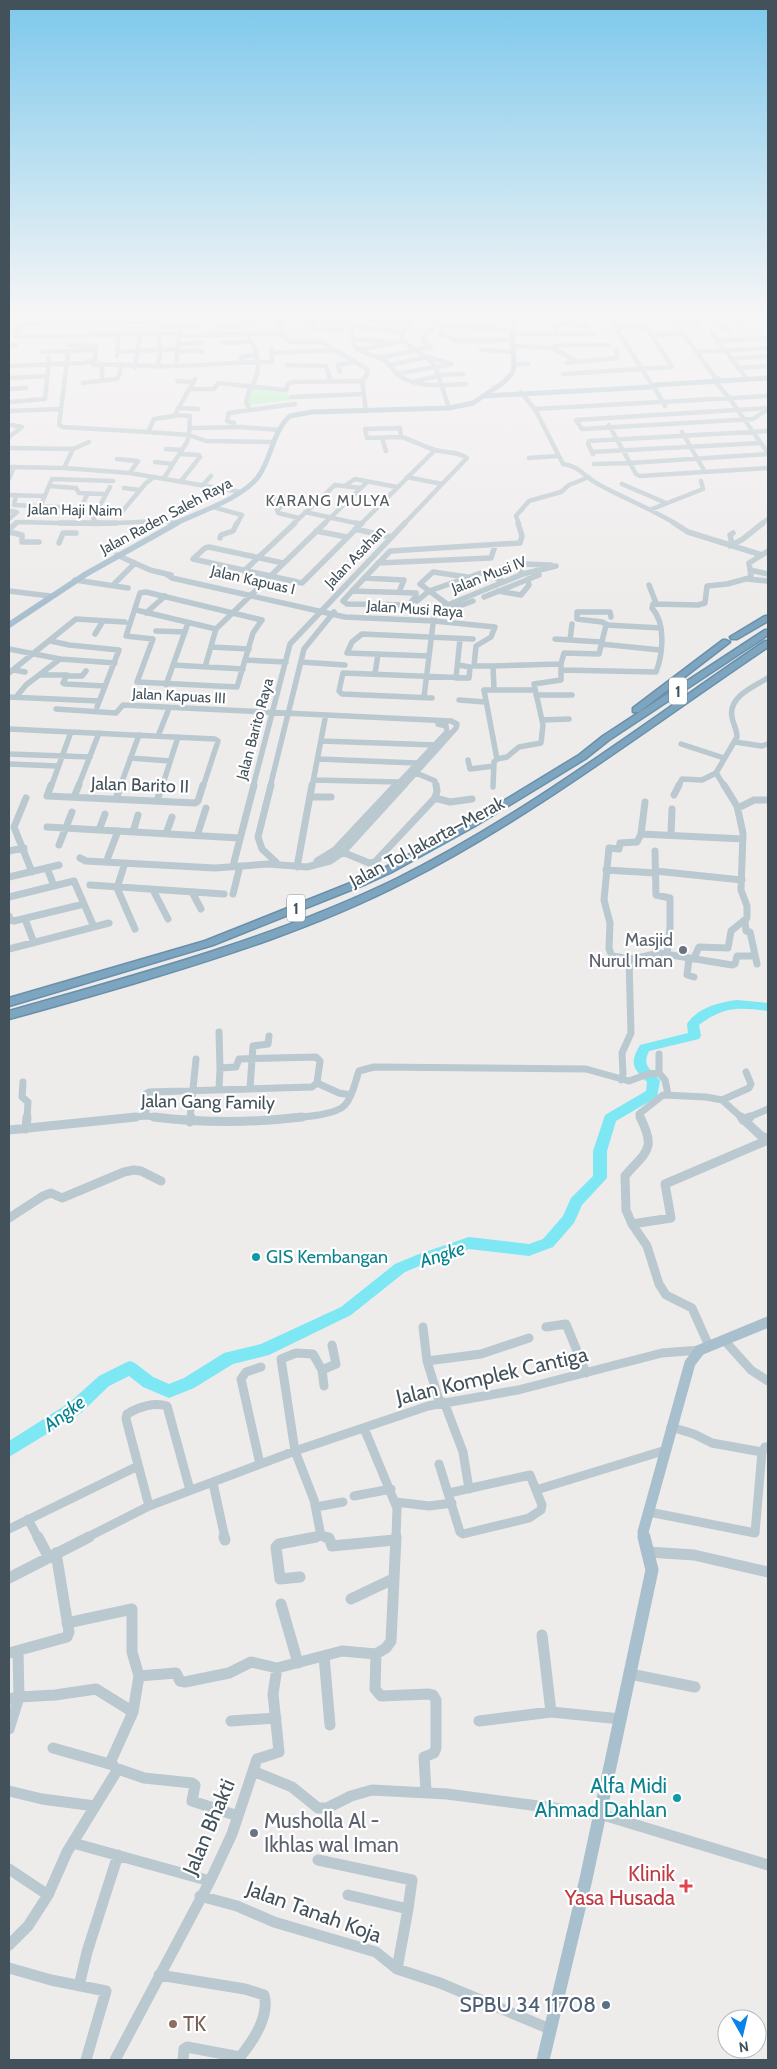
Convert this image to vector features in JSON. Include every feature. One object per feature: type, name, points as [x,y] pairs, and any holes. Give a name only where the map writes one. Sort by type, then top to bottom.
[{"type":"highway","points":[[606,738],[637,709],[730,639],[768,618]]},
{"type":"highway","name":"Jalan Tol Jakarta–Merak","points":[[9,1002],[209,943],[388,870],[496,810],[582,757],[606,738],[768,632]]},
{"type":"highway","name":"Jalan Tol Jakarta–Merak","points":[[9,1015],[216,954],[305,922],[400,880],[510,818],[768,644]]},
{"type":"main road","points":[[295,414],[306,414]]},
{"type":"main road","name":"Jalan Raden Saleh Raya","points":[[9,625],[50,596],[117,555],[241,492],[256,480],[262,472],[280,430],[287,419],[295,414]]},
{"type":"main road","points":[[542,2060],[565,1973],[594,1814],[615,1718],[630,1674],[652,1570],[642,1532],[666,1450],[677,1429],[688,1368],[704,1348],[768,1322]]},
{"type":"street","points":[[60,414],[59,425],[63,427],[189,435],[206,441],[274,442]]},
{"type":"street","points":[[220,415],[228,414],[227,421],[234,423]]},
{"type":"street","points":[[538,414],[564,465],[575,466],[589,478],[652,509],[685,530],[709,539],[766,553]]},
{"type":"street","points":[[602,414],[636,474],[640,476],[768,468]]},
{"type":"street","points":[[670,414],[699,459],[705,472]]},
{"type":"street","points":[[678,414],[576,420],[581,429],[610,428],[745,420],[756,418],[762,414]]},
{"type":"street","points":[[594,464],[699,459],[768,453],[740,414]]},
{"type":"street","points":[[148,432],[154,419],[171,418],[174,415],[190,416],[189,435],[181,452],[164,478]]},
{"type":"street","points":[[9,437],[22,427],[12,425]]},
{"type":"street","points":[[190,428],[241,427],[280,430]]},
{"type":"street","points":[[283,563],[209,547],[205,548],[193,559],[269,577],[299,583],[303,582],[435,450],[402,437],[367,438],[365,429],[400,428],[402,437]]},
{"type":"street","points":[[764,445],[593,453],[588,444],[589,441],[768,431]]},
{"type":"street","points":[[382,438],[386,451]]},
{"type":"street","points":[[9,448],[73,449],[89,442]]},
{"type":"street","points":[[40,456],[44,449]]},
{"type":"street","points":[[64,468],[73,449]]},
{"type":"street","points":[[166,449],[200,456],[181,481]]},
{"type":"street","name":"Jalan Asahan","points":[[321,611],[444,483],[466,457],[435,450]]},
{"type":"street","points":[[529,458],[558,456]]},
{"type":"street","points":[[117,459],[138,461],[130,473]]},
{"type":"street","points":[[155,462],[173,464]]},
{"type":"street","points":[[9,479],[12,467],[64,468],[130,473],[241,492]]},
{"type":"street","points":[[41,505],[56,468]]},
{"type":"street","points":[[202,485],[212,476]]},
{"type":"street","points":[[408,476],[444,483]]},
{"type":"street","points":[[96,512],[120,514],[140,490],[154,477]]},
{"type":"street","points":[[352,591],[414,592],[416,595],[407,606],[344,603],[343,600],[392,550],[514,545],[522,542],[522,536],[516,519],[526,502],[561,492],[570,485],[589,478]]},
{"type":"street","points":[[52,479],[113,481]]},
{"type":"street","points":[[346,485],[354,479],[397,487]]},
{"type":"street","points":[[610,489],[628,481]]},
{"type":"street","points":[[652,509],[703,489],[701,481]]},
{"type":"street","points":[[205,667],[216,629],[368,482]]},
{"type":"street","points":[[244,571],[336,484],[361,488]]},
{"type":"street","points":[[622,484],[666,503]]},
{"type":"street","points":[[49,486],[76,488],[78,493],[104,494]]},
{"type":"street","points":[[97,524],[93,518],[101,506],[104,494],[110,487]]},
{"type":"street","points":[[124,488],[140,490]]},
{"type":"street","points":[[16,495],[14,505],[41,505],[66,515],[82,505],[88,493]]},
{"type":"street","points":[[9,495],[45,496]]},
{"type":"street","points":[[299,518],[279,514],[276,498],[318,500]]},
{"type":"street","points":[[277,510],[293,498]]},
{"type":"street","points":[[213,507],[242,515],[233,531],[221,535],[220,538]]},
{"type":"street","points":[[9,511],[17,512],[16,516],[9,519]]},
{"type":"street","points":[[305,512],[360,524]]},
{"type":"street","name":"Jalan Haji Naim","points":[[9,531],[17,522],[66,515],[81,523],[156,521],[176,524]]},
{"type":"street","points":[[731,545],[743,539],[768,518]]},
{"type":"street","points":[[59,543],[63,533],[74,534],[81,523]]},
{"type":"street","points":[[354,530],[390,538]]},
{"type":"street","points":[[9,531],[22,534],[22,542],[39,542]]},
{"type":"street","points":[[316,531],[347,537]]},
{"type":"street","points":[[731,545],[730,535],[733,532]]},
{"type":"street","points":[[376,565],[406,567],[415,561],[435,560],[486,563],[489,562],[495,546]]},
{"type":"street","points":[[433,548],[435,560]]},
{"type":"street","points":[[748,579],[750,577],[749,564],[766,553]]},
{"type":"street","name":"Jalan Kapuas I","points":[[117,555],[172,578],[333,613]]},
{"type":"street","points":[[115,583],[119,577],[136,563]]},
{"type":"street","name":"Jalan Musi IV","points":[[435,617],[556,566],[522,564],[517,568],[523,574]]},
{"type":"street","points":[[750,570],[768,574]]},
{"type":"street","points":[[447,604],[420,586],[432,572],[468,577]]},
{"type":"street","points":[[417,601],[429,591],[486,572],[504,582]]},
{"type":"street","name":"Jalan Musi IV","points":[[435,617],[438,609],[447,604],[475,595],[523,574],[537,573]]},
{"type":"street","points":[[119,577],[129,579]]},
{"type":"street","points":[[364,578],[403,580],[405,582],[399,592]]},
{"type":"street","points":[[498,591],[521,595],[529,586],[528,579]]},
{"type":"street","points":[[494,689],[492,666],[508,665],[656,672],[661,628],[658,616],[651,606],[656,603],[690,605],[705,603],[707,586],[748,579],[768,580]]},
{"type":"street","points":[[75,580],[128,588]]},
{"type":"street","points":[[649,585],[656,603]]},
{"type":"street","points":[[9,591],[50,596]]},
{"type":"street","points":[[153,639],[126,636],[142,592],[262,620],[253,633],[236,688],[136,682],[153,639],[161,616]]},
{"type":"street","points":[[146,613],[165,596]]},
{"type":"street","points":[[690,605],[690,613]]},
{"type":"street","points":[[136,610],[216,629]]},
{"type":"street","name":"Jalan Barito Raya","points":[[232,894],[239,838],[286,660],[293,641],[321,611]]},
{"type":"street","points":[[611,617],[610,613],[606,612],[578,612],[578,619],[602,622],[608,625],[661,628]]},
{"type":"street","name":"Jalan Barito Raya","points":[[276,862],[265,853],[260,846],[258,837],[301,661],[308,642],[333,613]]},
{"type":"street","name":"Jalan Musi Raya","points":[[333,613],[435,617],[495,628],[491,638],[476,646],[474,666],[492,666]]},
{"type":"street","points":[[424,697],[435,617]]},
{"type":"street","points":[[11,672],[76,619],[125,622]]},
{"type":"street","points":[[95,634],[103,621]]},
{"type":"street","points":[[166,685],[188,623]]},
{"type":"street","points":[[497,759],[507,756],[519,747],[540,744],[543,729],[534,684],[536,682],[561,680],[561,667],[572,624]]},
{"type":"street","points":[[564,653],[599,654],[604,627],[608,625]]},
{"type":"street","points":[[156,631],[185,632]]},
{"type":"street","points":[[432,698],[340,693],[350,643],[356,636],[362,634],[473,640]]},
{"type":"street","points":[[456,678],[460,639]]},
{"type":"street","points":[[555,639],[660,650]]},
{"type":"street","points":[[9,697],[17,696],[98,704],[119,650],[68,645],[51,641]]},
{"type":"street","points":[[211,647],[249,649]]},
{"type":"street","points":[[9,649],[60,659],[115,663]]},
{"type":"street","points":[[347,653],[429,656]]},
{"type":"street","points":[[375,674],[378,654]]},
{"type":"street","points":[[246,658],[286,660]]},
{"type":"street","points":[[17,696],[26,685],[60,659]]},
{"type":"street","points":[[301,661],[345,663]]},
{"type":"street","points":[[173,665],[243,669]]},
{"type":"street","points":[[343,673],[469,678],[471,669],[468,666],[458,665]]},
{"type":"street","points":[[40,675],[82,676],[86,671]]},
{"type":"street","points":[[11,672],[25,672]]},
{"type":"street","points":[[67,676],[63,684],[80,683],[105,686]]},
{"type":"street","points":[[674,795],[682,779],[701,781],[716,773],[735,742],[737,730],[731,714],[734,703],[745,692],[768,678]]},
{"type":"street","points":[[493,787],[494,766],[497,759],[484,690],[494,689],[572,695]]},
{"type":"street","points":[[459,700],[485,702]]},
{"type":"street","name":"Jalan Kapuas III","points":[[119,709],[123,705],[273,715]]},
{"type":"street","points":[[56,709],[116,713],[119,709]]},
{"type":"street","name":"Jalan Kapuas III","points":[[119,709],[442,723]]},
{"type":"street","points":[[156,736],[165,711]]},
{"type":"street","name":"Jalan Kapuas III","points":[[289,715],[326,719],[370,719]]},
{"type":"street","points":[[297,865],[326,719]]},
{"type":"street","points":[[542,720],[569,719]]},
{"type":"street","points":[[177,863],[86,861],[80,858],[83,856],[108,857],[177,863],[215,868],[267,864],[297,865],[315,862],[339,851],[413,771],[456,728],[457,724],[455,722],[442,723]]},
{"type":"street","points":[[382,804],[399,782],[413,771],[416,763],[438,745],[448,730],[442,723]]},
{"type":"street","points":[[9,728],[178,737],[157,801]]},
{"type":"street","points":[[9,764],[58,766],[71,732]]},
{"type":"street","points":[[74,797],[99,733]]},
{"type":"street","points":[[116,799],[139,735]]},
{"type":"street","name":"Jalan Barito II","points":[[58,766],[46,795],[197,802],[217,740],[178,737]]},
{"type":"street","points":[[321,741],[438,745]]},
{"type":"street","points":[[735,742],[762,746],[768,744]]},
{"type":"street","points":[[681,744],[724,758]]},
{"type":"street","points":[[9,754],[90,757]]},
{"type":"street","points":[[130,758],[170,761]]},
{"type":"street","points":[[318,759],[416,763]]},
{"type":"street","points":[[468,760],[468,768],[470,769],[494,766]]},
{"type":"street","points":[[339,851],[369,863],[373,862],[435,798],[437,791],[435,781],[413,771]]},
{"type":"street","points":[[645,802],[641,834],[638,842],[620,843],[619,849],[609,848],[604,900],[610,923],[609,949],[615,957],[629,959],[653,954],[667,954],[732,966],[735,964],[737,956],[756,960],[750,932],[746,931],[747,906],[742,890],[743,839],[738,808],[716,773]]},
{"type":"street","points":[[314,780],[399,782]]},
{"type":"street","points":[[310,797],[331,797]]},
{"type":"street","points":[[26,798],[14,827],[32,872]]},
{"type":"street","points":[[435,798],[450,802],[472,799]]},
{"type":"street","points":[[738,808],[754,800],[768,800]]},
{"type":"street","points":[[197,836],[206,808]]},
{"type":"street","points":[[671,834],[672,809]]},
{"type":"street","points":[[59,845],[72,812]]},
{"type":"street","points":[[100,830],[105,814]]},
{"type":"street","points":[[133,832],[138,815]]},
{"type":"street","points":[[166,834],[172,816]]},
{"type":"street","points":[[47,827],[239,838]]},
{"type":"street","points":[[108,857],[118,831]]},
{"type":"street","points":[[641,834],[743,839]]},
{"type":"street","points":[[9,851],[24,848]]},
{"type":"street","points":[[654,851],[656,895],[670,898],[670,928],[667,954]]},
{"type":"street","points":[[267,864],[276,862],[297,865]]},
{"type":"street","points":[[125,863],[116,888],[135,929]]},
{"type":"street","points":[[9,877],[59,865]]},
{"type":"street","points":[[47,868],[54,886]]},
{"type":"street","points":[[606,870],[655,872],[742,880]]},
{"type":"street","points":[[9,897],[74,881],[94,927]]},
{"type":"street","points":[[90,885],[224,894]]},
{"type":"street","points":[[154,890],[168,919]]},
{"type":"street","points":[[192,892],[201,909]]},
{"type":"street","points":[[9,916],[12,921],[84,904]]},
{"type":"street","points":[[25,918],[34,943]]},
{"type":"street","points":[[694,976],[687,975],[691,958],[699,947],[728,948],[731,931],[745,921]]},
{"type":"street","points":[[9,949],[109,923]]},
{"type":"street","points":[[629,959],[632,1028],[622,1057],[623,1071],[635,1077]]},
{"type":"street","points":[[219,1032],[219,1089]]},
{"type":"street","points":[[250,1088],[253,1046],[268,1044],[269,1036]]},
{"type":"street","points":[[655,1073],[659,1054]]},
{"type":"street","points":[[220,1068],[236,1068],[238,1060],[252,1058],[316,1057],[320,1064],[317,1083]]},
{"type":"street","points":[[190,1122],[196,1059]]},
{"type":"street","points":[[317,1083],[339,1093],[351,1095],[359,1071],[374,1067],[580,1069],[635,1077],[655,1073],[665,1080],[668,1094]]},
{"type":"street","points":[[722,1100],[749,1088],[751,1084],[746,1072]]},
{"type":"street","points":[[23,1082],[22,1097],[28,1102],[26,1128]]},
{"type":"street","points":[[146,1116],[148,1092],[308,1088],[317,1083]]},
{"type":"street","points":[[704,1348],[692,1308],[679,1300],[672,1299],[659,1284],[647,1246],[632,1224],[625,1202],[625,1176],[642,1159],[649,1146],[648,1130],[639,1114],[663,1095],[668,1094],[676,1097],[706,1097],[722,1100],[760,1135],[768,1139]]},
{"type":"street","name":"Jalan Gang Family","points":[[9,1130],[146,1116],[190,1122],[275,1120],[309,1116],[338,1109],[346,1103],[351,1095]]},
{"type":"street","points":[[743,1120],[768,1109]]},
{"type":"street","points":[[632,1224],[671,1218],[665,1184],[768,1139]]},
{"type":"street","points":[[9,1218],[48,1194],[59,1195],[62,1198],[124,1172],[141,1171],[161,1182]]},
{"type":"street","points":[[546,1327],[566,1324],[586,1373]]},
{"type":"street","points":[[422,1327],[427,1361],[442,1403],[463,1452],[469,1489]]},
{"type":"street","points":[[427,1361],[482,1354],[529,1338]]},
{"type":"street","points":[[724,1340],[751,1370],[768,1381]]},
{"type":"street","points":[[322,1370],[336,1364],[332,1345]]},
{"type":"street","name":"Jalan Komplek Cantiga","points":[[9,1578],[52,1554],[149,1506],[295,1451],[364,1428],[442,1403],[518,1390],[662,1353],[704,1348]]},
{"type":"street","points":[[321,1536],[316,1507],[295,1451],[281,1359],[286,1356],[310,1352],[322,1370],[324,1386]]},
{"type":"street","points":[[260,1464],[240,1379],[246,1372],[261,1367]]},
{"type":"street","points":[[149,1506],[126,1419],[127,1414],[161,1404],[167,1406],[190,1490]]},
{"type":"street","points":[[139,1676],[176,1673],[180,1681],[185,1682],[228,1674],[246,1662],[277,1668],[342,1651],[376,1654],[386,1648],[391,1641],[396,1502],[364,1428]]},
{"type":"street","points":[[649,1512],[754,1534],[763,1483],[765,1449],[712,1443],[677,1429]]},
{"type":"street","points":[[536,1490],[666,1450]]},
{"type":"street","points":[[396,1502],[429,1506],[450,1498],[469,1489],[527,1474],[531,1476],[542,1505],[536,1514],[529,1518],[467,1534],[460,1532],[450,1498],[439,1464]]},
{"type":"street","points":[[9,1529],[138,1466]]},
{"type":"street","points":[[212,1482],[225,1540]]},
{"type":"street","points":[[354,1496],[391,1489]]},
{"type":"street","points":[[316,1507],[343,1502]]},
{"type":"street","points":[[9,1729],[14,1698],[13,1652],[67,1637],[69,1632],[52,1554],[28,1519]]},
{"type":"street","points":[[300,1577],[280,1579],[276,1547],[282,1543],[321,1536],[329,1538],[334,1546],[394,1540]]},
{"type":"street","points":[[646,1547],[768,1572]]},
{"type":"street","points":[[351,1599],[393,1579]]},
{"type":"street","points":[[281,1604],[298,1663]]},
{"type":"street","points":[[9,1946],[28,1926],[48,1895],[67,1852],[95,1806],[114,1766],[133,1712],[139,1676],[133,1666],[132,1609],[67,1623]]},
{"type":"street","points":[[542,1635],[551,1712]]},
{"type":"street","points":[[376,1654],[375,1689],[379,1694],[382,1696],[429,1694],[433,1695],[436,1700],[436,1748],[434,1753],[424,1757],[426,1792]]},
{"type":"street","points":[[324,1656],[330,1726]]},
{"type":"street","points":[[253,1771],[259,1757],[279,1752],[273,1694],[277,1668]]},
{"type":"street","points":[[630,1674],[695,1687]]},
{"type":"street","points":[[14,1698],[56,1695],[96,1689],[133,1712]]},
{"type":"street","points":[[479,1721],[551,1712],[615,1718]]},
{"type":"street","points":[[231,1721],[276,1718]]},
{"type":"street","points":[[53,1748],[114,1766],[144,1778],[194,1784],[192,1801],[238,1816]]},
{"type":"street","name":"Jalan Bhakti","points":[[115,2060],[200,1896],[210,1881],[232,1834],[253,1771],[292,1787],[318,1808],[336,1805],[351,1796],[372,1790],[426,1792],[594,1814],[768,1865]]},
{"type":"street","points":[[9,1790],[42,1799],[95,1806]]},
{"type":"street","points":[[73,1843],[210,1881]]},
{"type":"street","points":[[79,1986],[118,1855]]},
{"type":"street","points":[[318,1860],[412,1880],[397,1969]]},
{"type":"street","points":[[9,1869],[48,1895]]},
{"type":"street","points":[[348,1895],[408,1909]]},
{"type":"street","name":"Jalan Tanah Koja","points":[[200,1896],[236,1906],[274,1922],[376,1952],[397,1969],[440,1983],[550,2029]]},
{"type":"street","points":[[9,1968],[51,1980],[103,1990],[107,1995],[86,2060]]},
{"type":"street","points":[[159,1975],[245,1989],[264,1995],[267,2000],[260,2023],[240,2057],[188,2047],[184,2049],[183,2060]]},
{"type":"waterway","name":"Angke","points":[[9,1450],[75,1408],[104,1381],[130,1368],[148,1382],[169,1391],[189,1383],[229,1358],[264,1350],[346,1311],[400,1268],[424,1258],[469,1243],[529,1250],[548,1243],[569,1219],[576,1202],[600,1178],[600,1151],[610,1118],[652,1094],[654,1081],[640,1067],[639,1059],[644,1048],[695,1036],[693,1024],[719,1007],[737,1004],[768,1007]]},
{"type":"place","name":"Masjid Nurul Iman","points":[[683,950]]},
{"type":"place","name":"GIS Kembangan","points":[[256,1257]]},
{"type":"place","name":"Alfa Midi Ahmad Dahlan","points":[[677,1798]]},
{"type":"place","name":"Musholla Al - Ikhlas wal Iman","points":[[254,1833]]},
{"type":"place","name":"Klinik Yasa Husada","points":[[686,1886]]},
{"type":"place","name":"SPBU 34 11708","points":[[606,2005]]},
{"type":"place","name":"TK","points":[[173,2024]]},
{"type":"district","name":"KARANG MULYA","points":[[328,500]]}]
